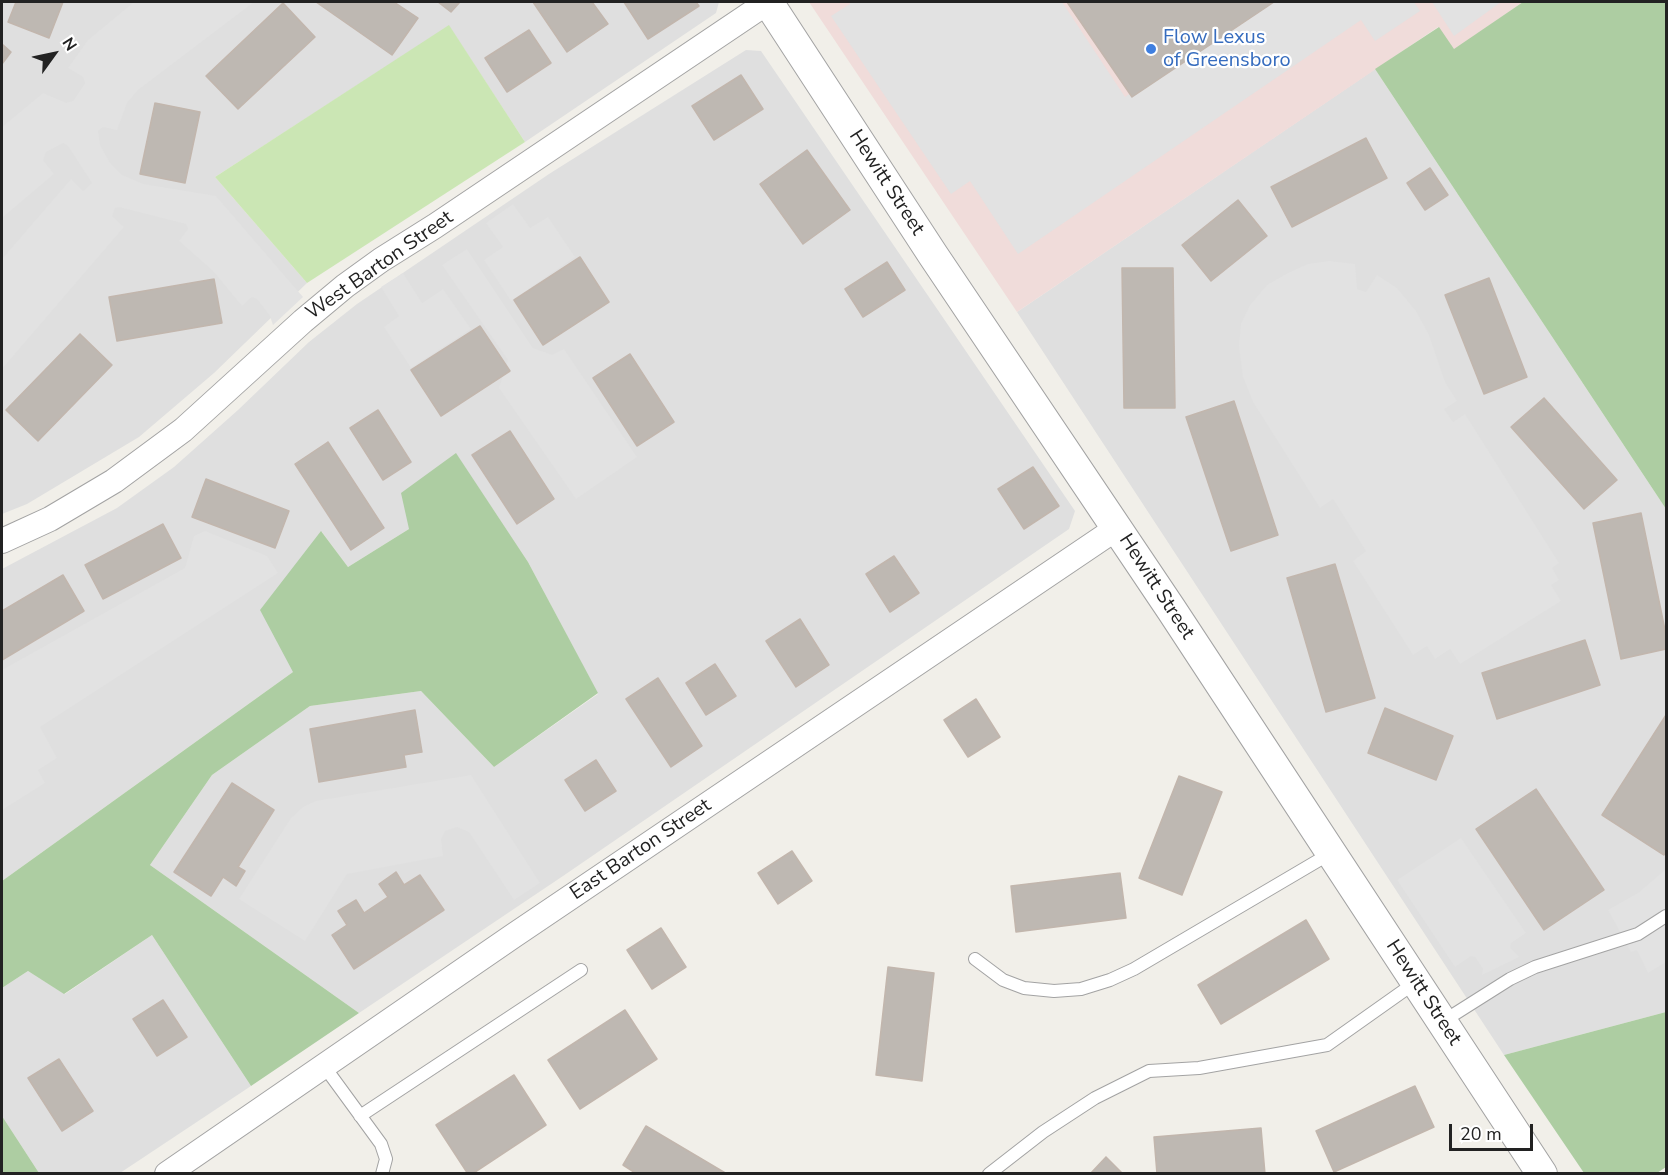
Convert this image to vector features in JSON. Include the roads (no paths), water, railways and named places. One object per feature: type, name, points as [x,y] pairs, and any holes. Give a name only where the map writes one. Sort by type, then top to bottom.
[{"type":"street","name":"Hewitt Street","points":[[768,2],[1542,1173]]},
{"type":"street","name":"West Barton Street","points":[[2,542],[50,519],[114,481],[183,430],[345,286],[768,2]]},
{"type":"street","name":"East Barton Street","points":[[167,1173],[1117,528]]},
{"type":"lane","points":[[975,959],[1003,980],[1024,988],[1054,991],[1081,989],[1110,980],[1134,969],[1331,853]]},
{"type":"lane","points":[[1442,1022],[1510,979],[1535,967],[1638,934],[1666,916]]},
{"type":"lane","points":[[360,1116],[581,970]]},
{"type":"lane","points":[[988,1173],[1042,1132],[1095,1098],[1149,1071],[1199,1068],[1327,1045],[1416,982]]},
{"type":"lane","points":[[324,1066],[381,1144],[386,1159],[382,1173]]},
{"type":"place","name":"Flow Lexus of Greensboro","points":[[1151,49]]}]
